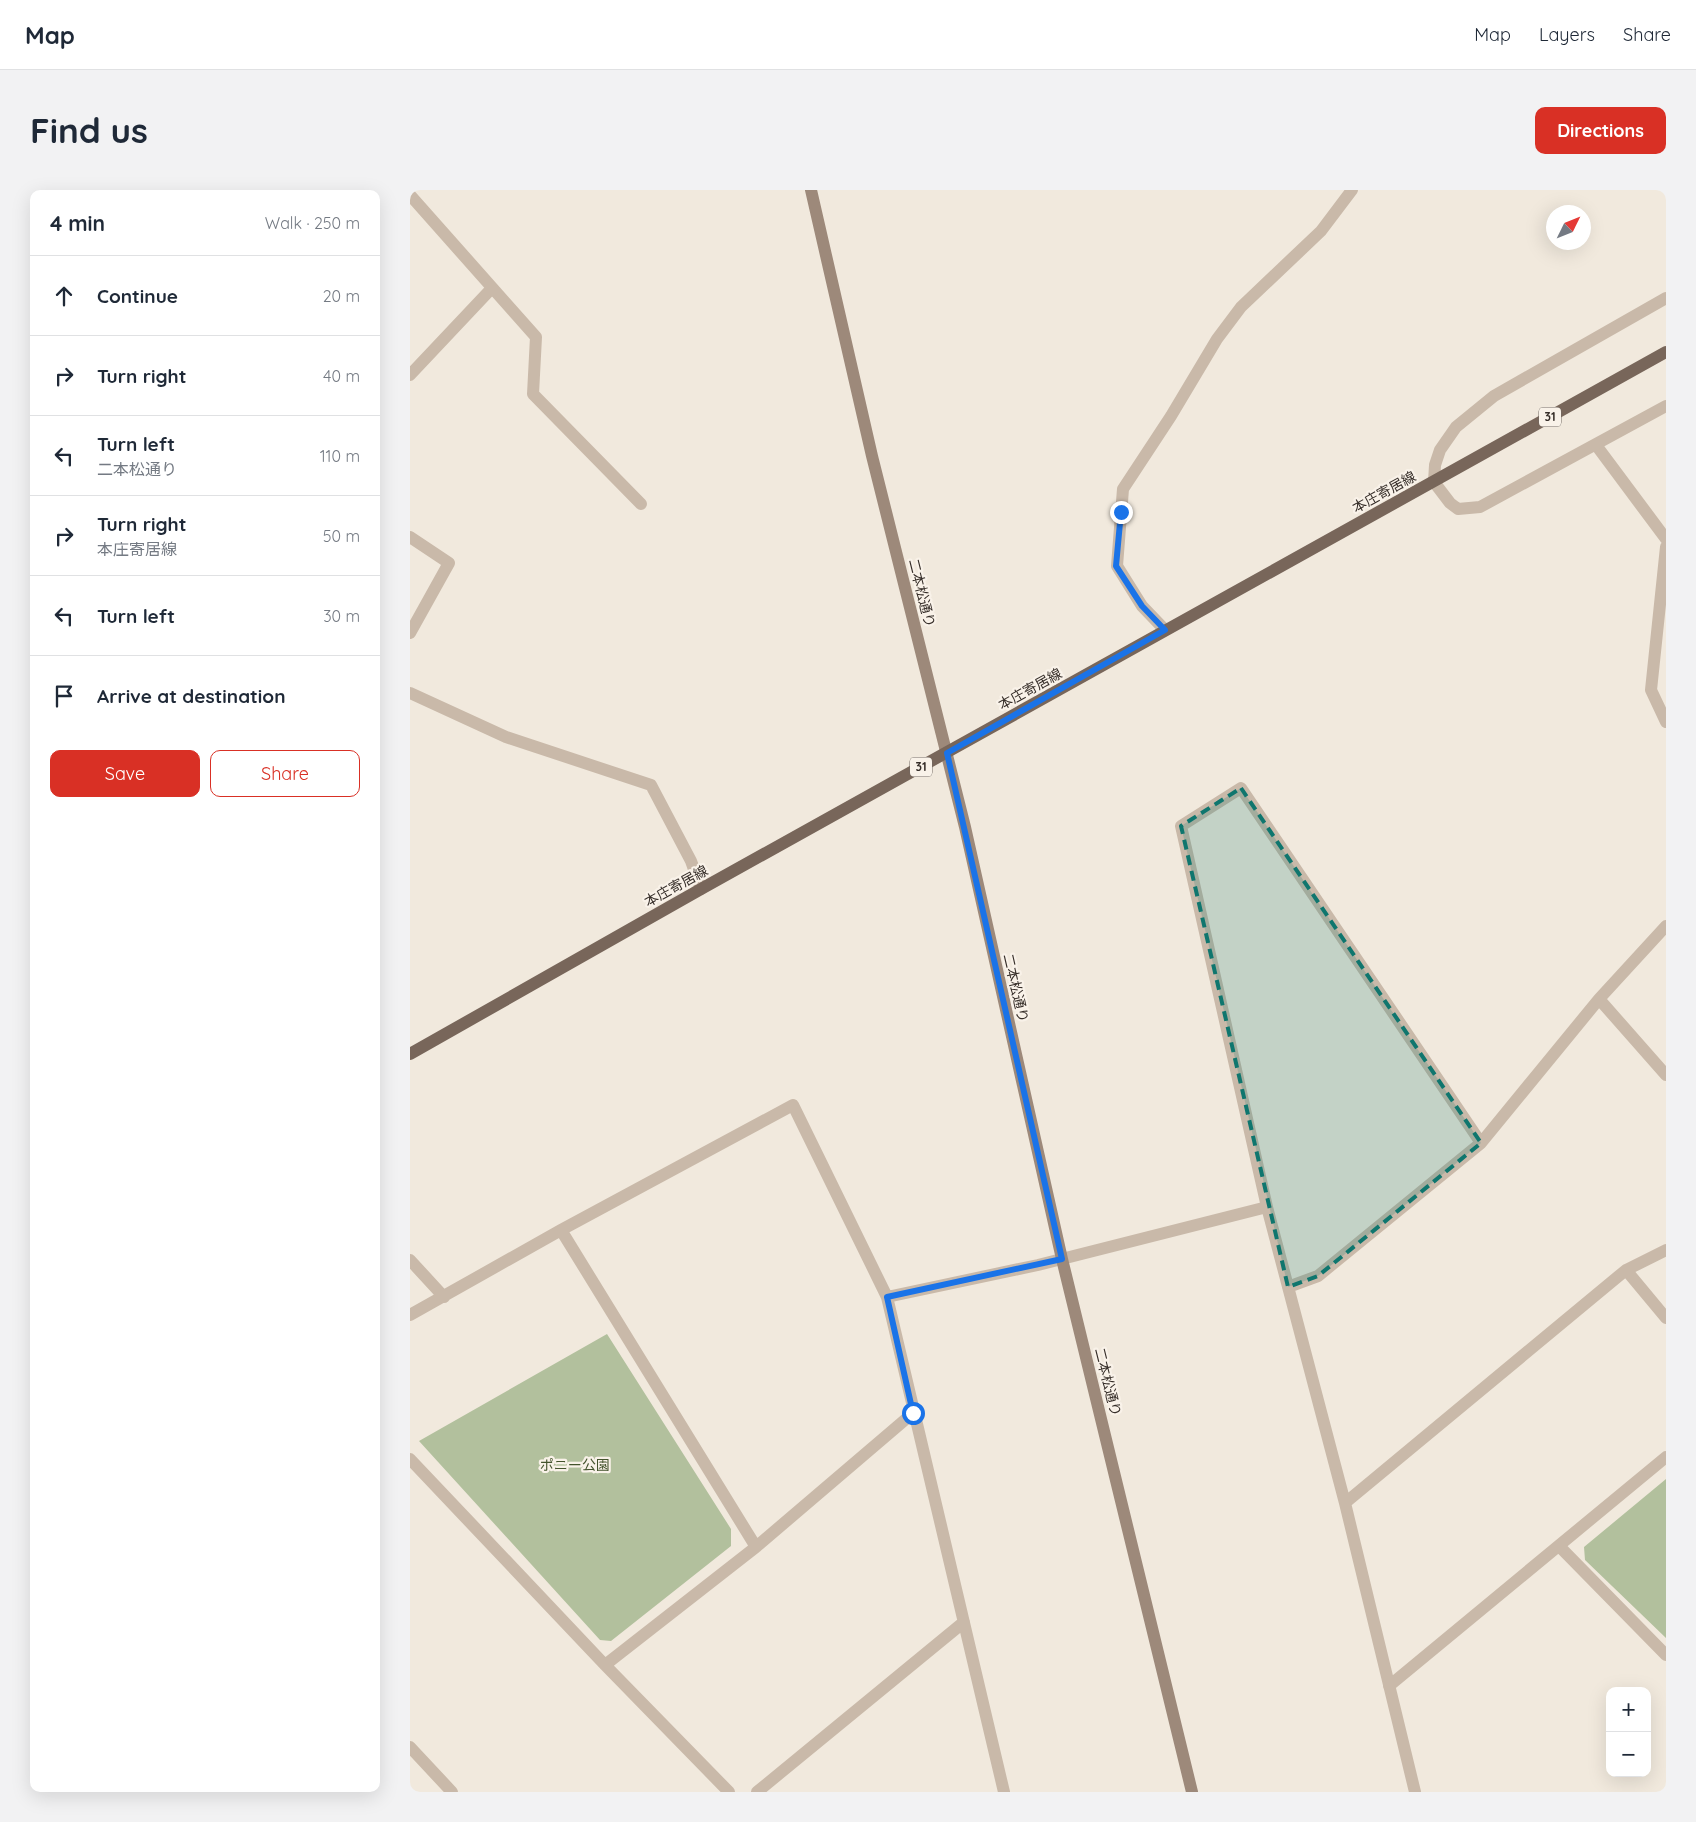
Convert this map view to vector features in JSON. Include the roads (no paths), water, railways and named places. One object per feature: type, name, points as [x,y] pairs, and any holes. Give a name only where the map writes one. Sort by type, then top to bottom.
[{"type":"main road","name":"本庄寄居線","points":[[410,1054],[701,889],[1666,352]]},
{"type":"street","name":"二本松通り","points":[[811,190],[872,456],[947,753],[1062,1259],[1192,1792]]},
{"type":"street","points":[[1165,630],[1142,606],[1116,566],[1123,489],[1171,416],[1217,339],[1241,307],[1321,231],[1352,190]]},
{"type":"street","points":[[410,195],[536,337],[533,394],[640,504]]},
{"type":"street","points":[[410,375],[492,288]]},
{"type":"street","points":[[1666,298],[1494,396],[1456,427],[1440,450],[1435,465],[1434,482],[1450,503],[1458,509],[1480,507],[1666,406]]},
{"type":"street","points":[[1596,445],[1666,539]]},
{"type":"street","points":[[410,537],[449,563],[410,633]]},
{"type":"street","points":[[1666,547],[1651,690],[1666,722]]},
{"type":"street","points":[[410,693],[506,737],[651,785],[690,861],[701,889]]},
{"type":"street","points":[[1415,1792],[1345,1503],[1268,1207],[1181,826],[1241,788],[1481,1142]]},
{"type":"street","points":[[1288,1287],[1318,1276],[1481,1142],[1599,1000],[1666,926]]},
{"type":"street","points":[[1599,1000],[1666,1075]]},
{"type":"street","points":[[410,1315],[561,1230],[793,1105],[887,1297],[1004,1792]]},
{"type":"street","points":[[887,1297],[1062,1259],[1268,1207]]},
{"type":"street","points":[[561,1230],[756,1547]]},
{"type":"street","points":[[1345,1503],[1626,1270],[1666,1250]]},
{"type":"street","points":[[410,1260],[444,1297]]},
{"type":"street","points":[[1626,1270],[1666,1318]]},
{"type":"street","points":[[605,1665],[756,1547],[913,1413]]},
{"type":"street","points":[[1389,1686],[1666,1458]]},
{"type":"street","points":[[410,1459],[605,1665],[729,1792]]},
{"type":"street","points":[[1559,1546],[1666,1655]]},
{"type":"street","points":[[757,1792],[964,1622]]},
{"type":"street","points":[[410,1748],[452,1792]]},
{"type":"park label","name":"ポニー公園","points":[[575,1465]]}]
